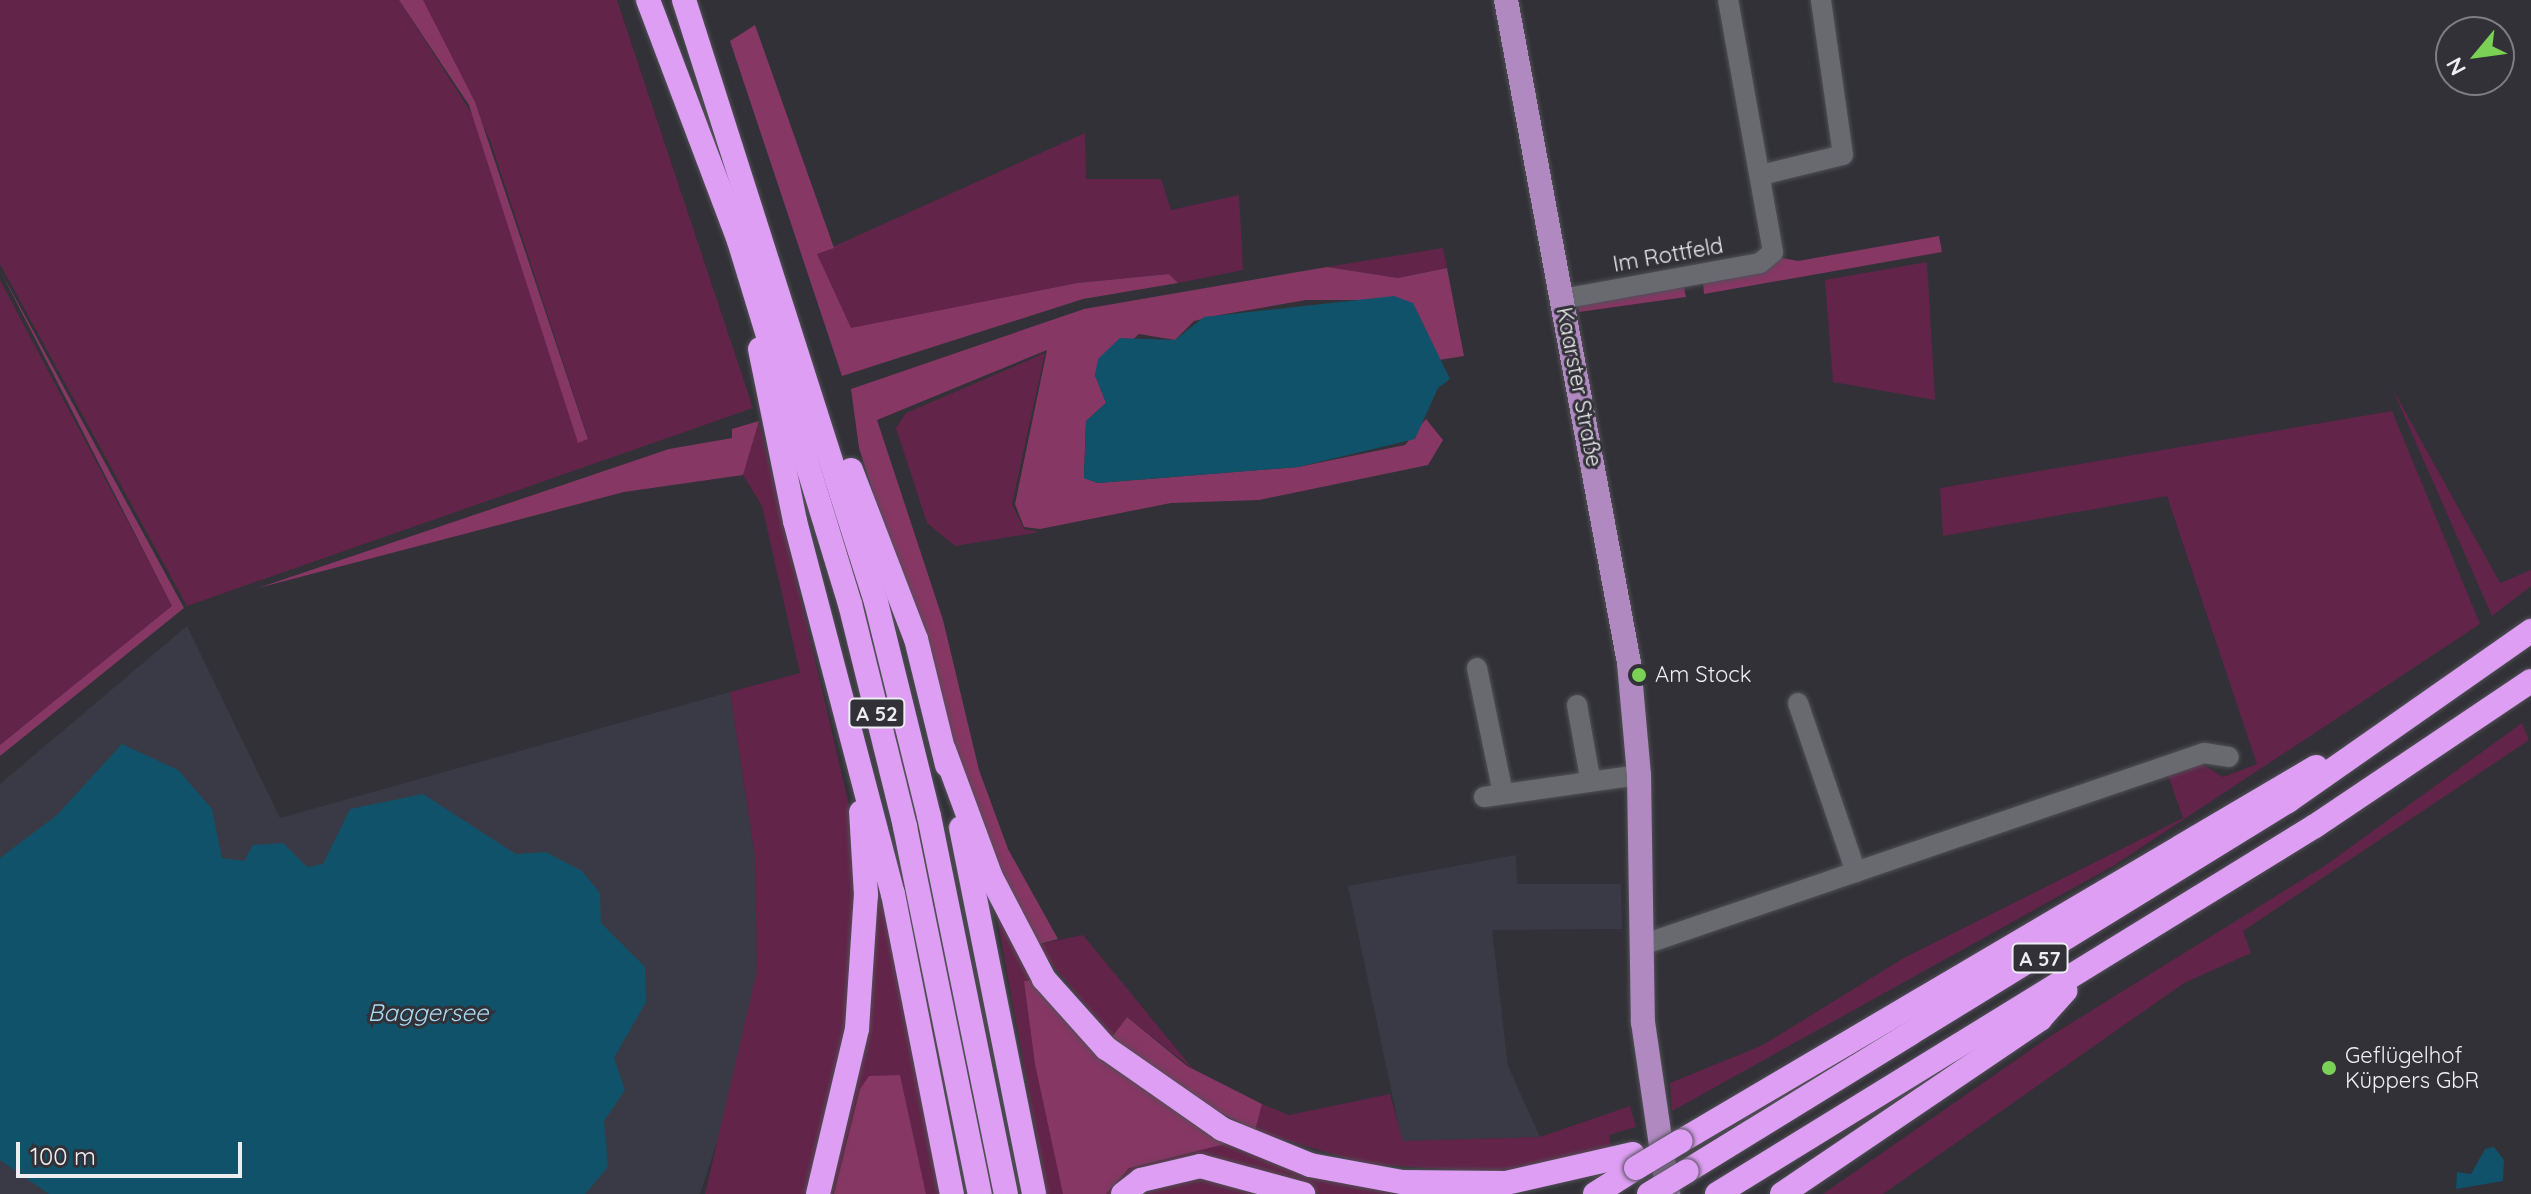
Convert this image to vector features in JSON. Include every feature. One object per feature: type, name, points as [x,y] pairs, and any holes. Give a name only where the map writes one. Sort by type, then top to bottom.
[{"type":"highway","name":"A 52","points":[[648,0],[739,241],[850,604],[905,827],[980,1194]]},
{"type":"highway","name":"A 52","points":[[684,0],[812,384],[929,816],[1006,1194]]},
{"type":"highway","points":[[739,241],[795,521],[893,894],[952,1194]]},
{"type":"highway","points":[[812,384],[899,591],[944,750],[1034,1194]]},
{"type":"highway","name":"A 57","points":[[1649,1194],[2066,942],[2386,733],[2524,636]]},
{"type":"highway","name":"A 57","points":[[1717,1194],[2084,970],[2531,681]]},
{"type":"highway","points":[[818,1194],[845,1098],[864,960],[863,834],[846,719]]},
{"type":"highway","points":[[1595,1194],[1635,1161],[1780,1079],[2274,787],[2386,733]]},
{"type":"highway","points":[[944,750],[997,890],[1044,979],[1106,1048],[1222,1129],[1310,1165],[1402,1182],[1506,1183],[1635,1161]]},
{"type":"highway","points":[[1782,1194],[2040,1019],[2084,970]]},
{"type":"highway","points":[[1123,1194],[1162,1172],[1200,1166],[1303,1194]]},
{"type":"main road","name":"Kaarster Straße","points":[[1506,0],[1623,625],[1639,775],[1642,945],[1655,1121],[1668,1194]]},
{"type":"street","points":[[1728,0],[1761,175],[1843,155],[1821,0]]},
{"type":"street","name":"Im Rottfeld","points":[[1562,299],[1760,263],[1775,248],[1761,175]]},
{"type":"street","points":[[1477,668],[1493,795],[1590,778],[1639,775]]},
{"type":"street","points":[[1798,703],[1856,872]]},
{"type":"street","points":[[1577,705],[1590,778]]},
{"type":"street","points":[[1642,945],[2204,753],[2229,757]]},
{"type":"shaded area","points":[[0,0],[399,0],[474,117],[579,442],[588,438],[490,140],[423,0],[617,0],[753,408],[187,606],[0,264]]},
{"type":"shaded area","points":[[399,0],[423,0],[475,102],[588,439],[578,443],[469,105]]},
{"type":"shaded area","points":[[755,25],[834,248],[817,254],[851,328],[1077,283],[1169,274],[1178,283],[1083,299],[842,376],[730,41]]},
{"type":"shaded area","points":[[1085,133],[1086,179],[1161,179],[1171,210],[1239,195],[1243,270],[1178,283],[1169,274],[1077,283],[851,329],[844,322],[817,254]]},
{"type":"shaded area","points":[[1939,236],[1942,252],[1704,294],[1703,280],[1778,257],[1798,261]]},
{"type":"shaded area","points":[[1443,248],[1447,268],[1398,278],[1327,267]]},
{"type":"shaded area","points":[[1927,262],[1935,400],[1833,382],[1825,280]]},
{"type":"shaded area","points":[[1327,267],[1398,278],[1447,268],[1464,356],[1439,360],[1370,300],[1306,300],[1220,315],[1194,321],[1175,340],[1139,334],[1095,375],[1106,403],[1086,421],[1084,478],[1098,483],[1298,467],[1405,445],[1426,419],[1443,440],[1428,465],[1259,500],[1171,503],[1040,529],[1024,527],[1015,504],[1047,350],[877,420],[943,620],[979,770],[1008,849],[1058,939],[1036,945],[970,802],[859,448],[851,389],[1084,309]]},
{"type":"shaded area","points":[[0,270],[184,608],[0,756],[0,745],[172,606]]},
{"type":"shaded area","points":[[0,280],[173,607],[0,745]]},
{"type":"shaded area","points":[[1683,283],[1686,297],[1579,312],[1577,301]]},
{"type":"shaded area","points":[[1045,353],[1012,504],[1024,529],[1040,532],[955,546],[927,523],[896,428],[906,413]]},
{"type":"shaded area","points":[[2392,388],[2500,583],[2531,570],[2531,586],[2492,616]]},
{"type":"shaded area","points":[[2392,411],[2480,624],[2113,866],[1672,1111],[1670,1083],[1763,1045],[1902,959],[2183,818],[2168,775],[2192,758],[2223,777],[2257,764],[2167,496],[1943,536],[1940,488]]},
{"type":"shaded area","points":[[759,421],[849,805],[856,876],[846,1030],[806,1194],[705,1194],[757,971],[755,856],[730,692],[800,673],[762,506],[743,475]]},
{"type":"shaded area","points":[[759,421],[743,475],[624,492],[258,588],[669,449],[732,438],[732,429]]},
{"type":"shaded area","name":"Baggersee","points":[[187,626],[280,818],[730,692],[755,856],[757,971],[738,1078],[700,1194],[0,1194],[0,784]]},
{"type":"shaded area","points":[[2522,723],[2529,740],[2243,931],[2251,953],[2184,983],[1883,1194],[1823,1194],[2049,1037],[2326,865]]},
{"type":"shaded area","points":[[1516,855],[1517,884],[1621,884],[1622,929],[1492,930],[1508,1066],[1540,1137],[1402,1141],[1348,886]]},
{"type":"shaded area","points":[[873,865],[902,989],[942,1194],[926,1194],[900,1075],[860,1089],[853,1139],[834,1194],[824,1194]]},
{"type":"shaded area","points":[[995,905],[1011,940],[1180,1112],[1420,1194],[1320,1194],[1223,1161],[1114,1194],[1047,1194]]},
{"type":"shaded area","points":[[1083,935],[1193,1069],[1127,1017],[1112,1037],[1036,945]]},
{"type":"shaded area","points":[[1035,980],[1114,1068],[1225,1144],[1129,1168],[1106,1194],[1063,1194],[1035,1064],[1024,981]]},
{"type":"shaded area","points":[[1127,1017],[1187,1066],[1262,1104],[1255,1131],[1185,1094],[1112,1037]]},
{"type":"shaded area","points":[[900,1075],[926,1194],[834,1194],[860,1089],[869,1076]]},
{"type":"shaded area","points":[[1390,1094],[1403,1141],[1540,1137],[1630,1106],[1636,1127],[1609,1135],[1611,1148],[1543,1168],[1491,1172],[1366,1164],[1255,1131],[1262,1104],[1289,1115]]},
{"type":"shaded area","points":[[1212,1179],[1274,1194],[1144,1194],[1172,1181]]},
{"type":"water","points":[[1394,296],[1413,303],[1450,379],[1438,388],[1415,439],[1298,467],[1098,483],[1084,478],[1086,421],[1106,403],[1095,375],[1098,359],[1120,338],[1175,340],[1204,317]]},
{"type":"water","name":"Baggersee","points":[[122,744],[178,770],[212,809],[222,858],[244,861],[253,845],[283,843],[307,867],[323,864],[350,809],[423,794],[516,854],[546,852],[582,871],[600,893],[601,923],[645,967],[646,1002],[614,1058],[625,1090],[604,1121],[608,1167],[585,1194],[49,1194],[0,1160],[0,858],[57,815]]},
{"type":"water","points":[[2494,1147],[2504,1160],[2503,1181],[2456,1189],[2457,1172],[2471,1174],[2485,1149]]},
{"type":"place","name":"Am Stock","points":[[1639,675]]},
{"type":"place","name":"Geflügelhof Küppers GbR","points":[[2329,1068]]}]
